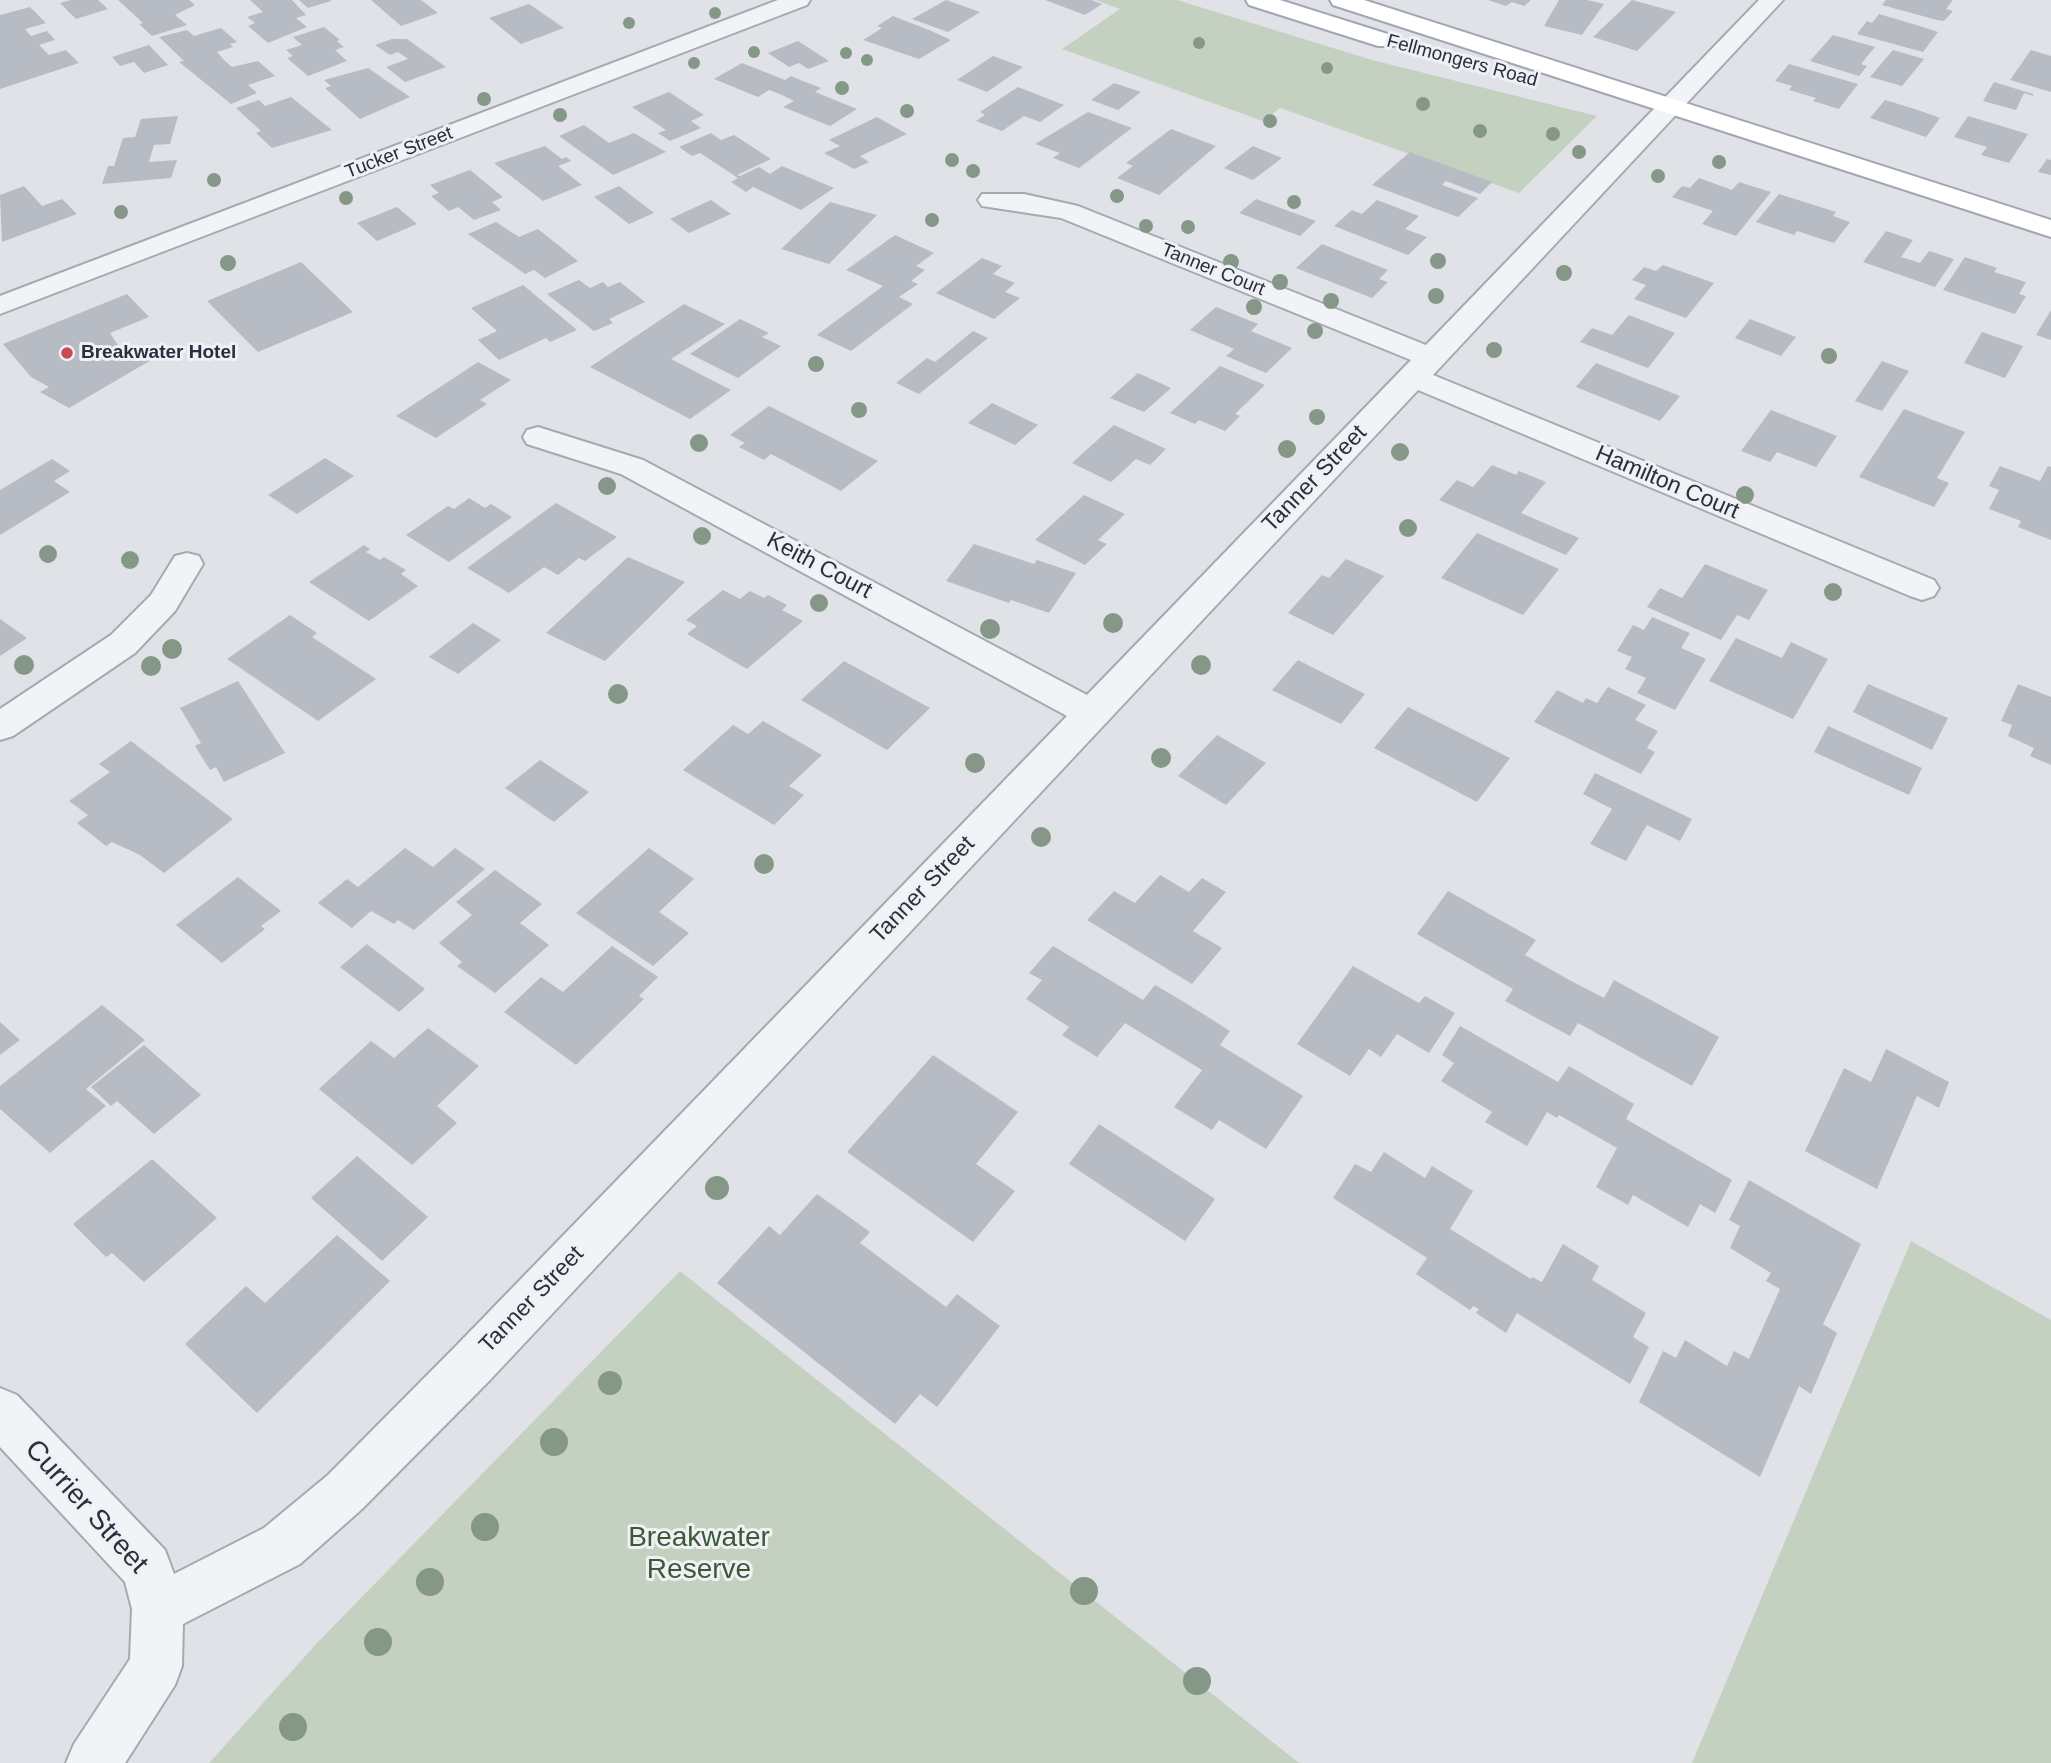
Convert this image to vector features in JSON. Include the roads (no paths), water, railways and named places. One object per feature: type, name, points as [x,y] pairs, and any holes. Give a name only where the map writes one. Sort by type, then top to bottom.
[{"type":"main road","name":"Fellmongers Road","points":[[1257,0],[1411,48]]},
{"type":"main road","name":"Fellmongers Road","points":[[1341,0],[2051,229]]},
{"type":"main road","name":"Fellmongers Road","points":[[1437,55],[1553,86],[1670,107]]},
{"type":"street","name":"Tucker Street","points":[[0,306],[799,0]]},
{"type":"street","name":"Tanner Street","points":[[158,1609],[282,1546],[345,1492],[473,1363],[1772,0]]},
{"type":"street","name":"Tanner Court","points":[[990,200],[1024,202],[1069,212],[1422,367]]},
{"type":"street","name":"Hamilton Court","points":[[1422,367],[1922,588]]},
{"type":"street","name":"Keith Court","points":[[538,437],[632,467],[1092,713]]},
{"type":"street","points":[[0,727],[123,644],[163,603],[187,564]]},
{"type":"street","name":"Currier Street","points":[[0,1412],[147,1568],[158,1609]]},
{"type":"street","points":[[93,1763],[156,1666],[158,1609]]},
{"type":"place","name":"Breakwater Hotel","points":[[67,353]]},
{"type":"park label","name":"Breakwater Reserve","points":[[699,1554]]}]
